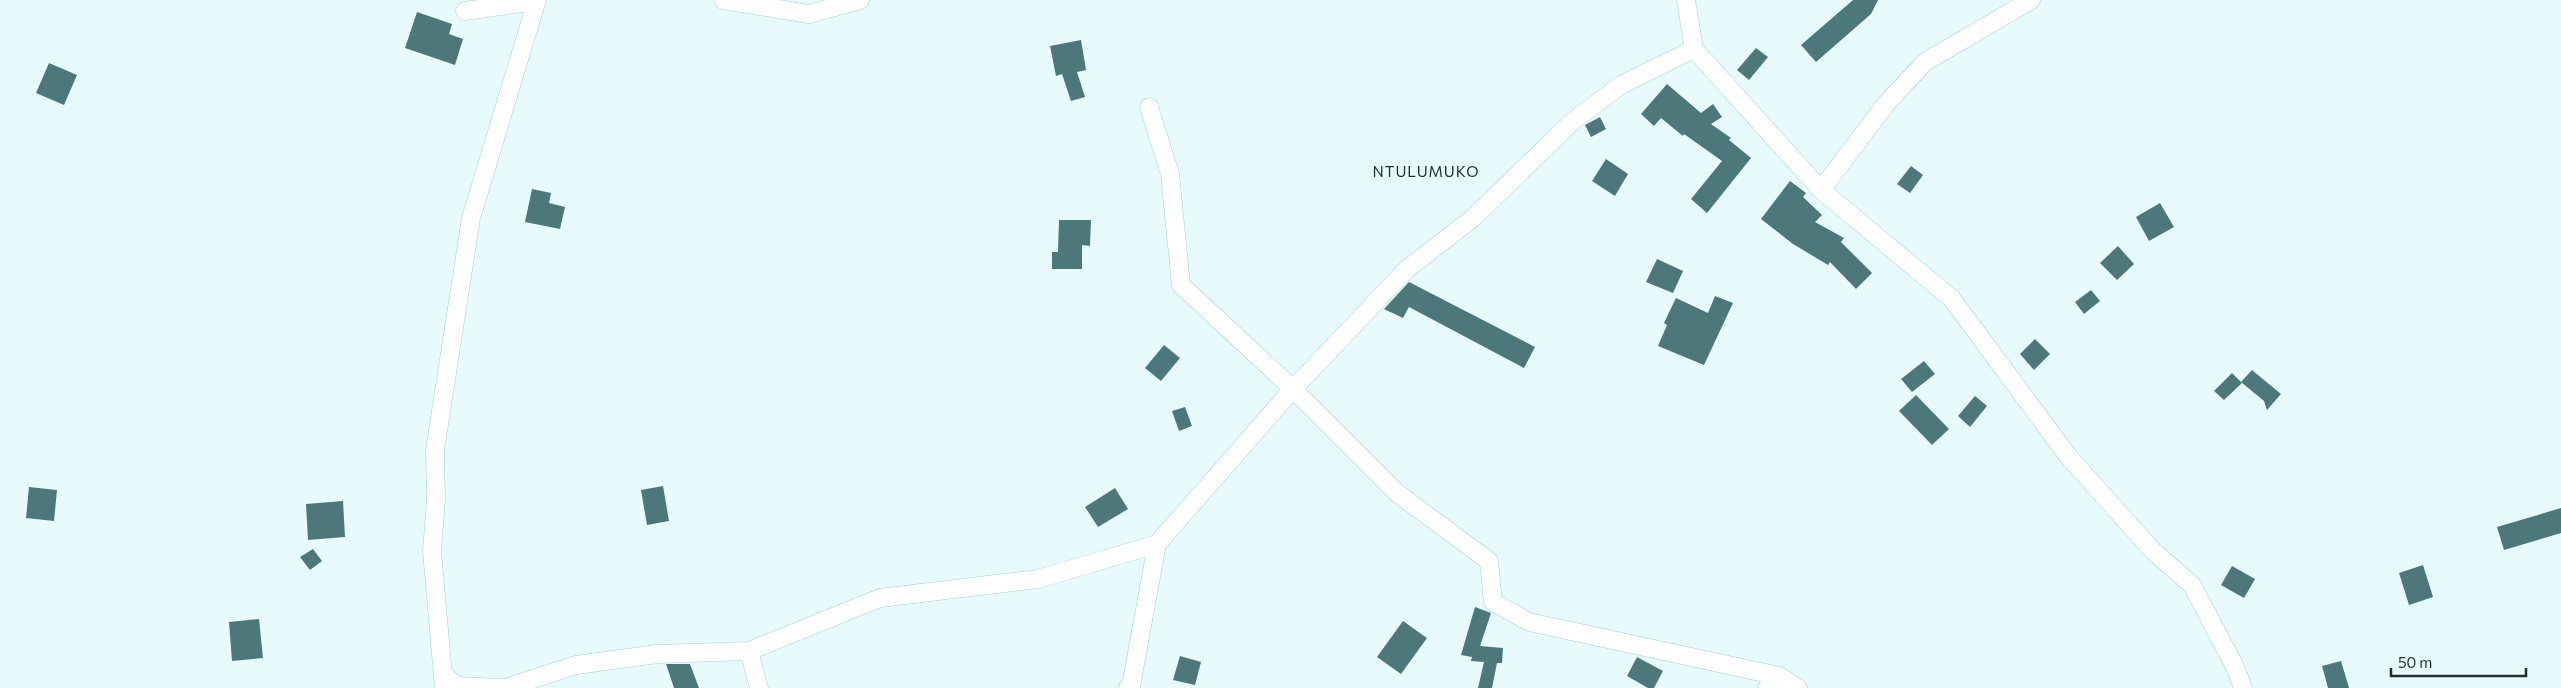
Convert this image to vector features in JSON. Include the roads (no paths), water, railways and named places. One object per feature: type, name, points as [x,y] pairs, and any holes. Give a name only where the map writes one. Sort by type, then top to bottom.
[{"type":"street","points":[[723,0],[809,14],[860,0]]},
{"type":"street","points":[[1686,0],[1694,49],[1821,190],[1952,299],[2068,456],[2154,551],[2192,585],[2236,669],[2243,688]]},
{"type":"street","points":[[1821,190],[1886,104],[1925,62],[2031,0]]},
{"type":"street","points":[[465,10],[537,1],[471,218],[435,450],[436,499],[432,551],[444,681],[457,686],[500,688]]},
{"type":"street","points":[[1128,688],[1131,686],[1157,544],[1293,389],[1407,269],[1472,218],[1573,121],[1621,85],[1694,49]]},
{"type":"street","points":[[1149,107],[1170,174],[1181,286],[1293,389],[1397,493],[1489,561],[1493,602],[1529,622],[1798,688]]},
{"type":"street","points":[[506,688],[576,665],[657,654],[749,651],[880,598],[1038,579],[1157,544]]},
{"type":"street","points":[[749,651],[759,688]]},
{"type":"district","name":"NTULUMUKO","points":[[1426,171]]}]
